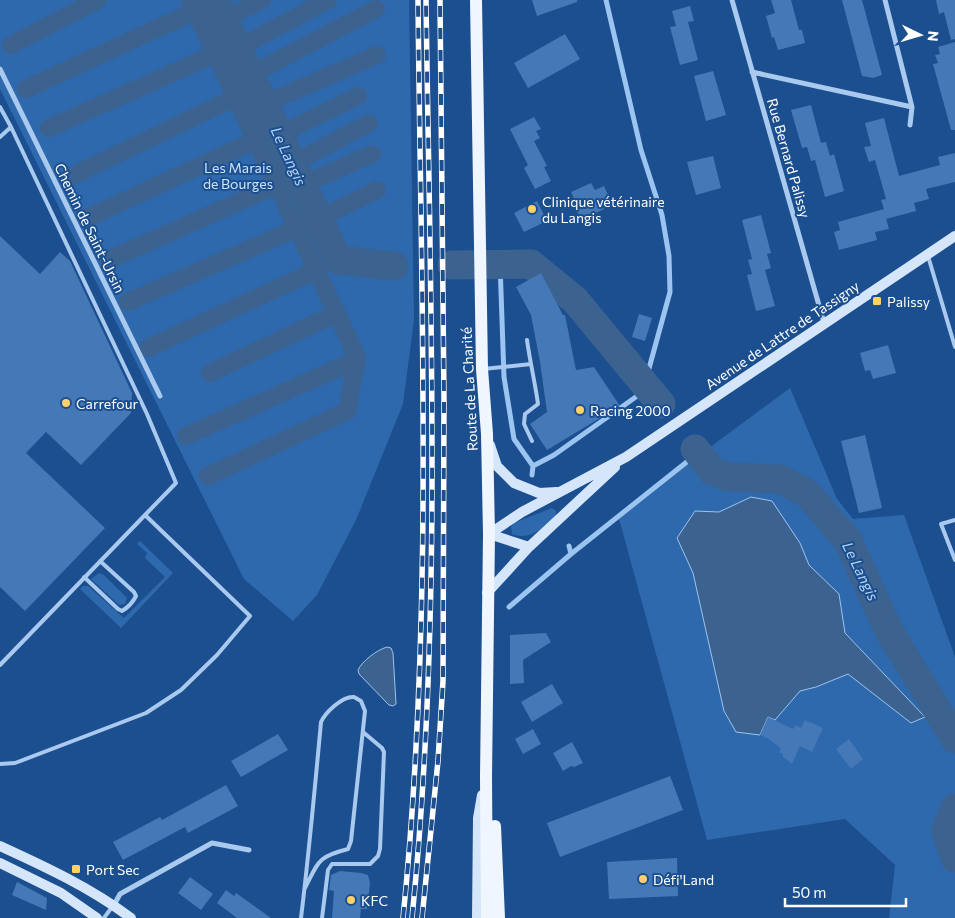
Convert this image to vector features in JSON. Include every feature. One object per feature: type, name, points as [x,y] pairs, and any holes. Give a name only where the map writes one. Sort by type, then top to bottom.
[{"type":"main road","name":"Route de La Charité","points":[[476,0],[479,244],[488,534],[487,918]]},
{"type":"main road","name":"Avenue de Lattre de Tassigny","points":[[488,534],[522,512],[626,457],[955,236]]},
{"type":"main road","name":"Avenue de Lattre de Tassigny","points":[[486,434],[492,455],[498,466],[514,483],[539,493],[562,491]]},
{"type":"main road","name":"Avenue de Lattre de Tassigny","points":[[487,593],[528,547],[626,457]]},
{"type":"main road","points":[[488,534],[528,547]]},
{"type":"main road","name":"Route de La Charité","points":[[486,777],[494,825],[499,918]]},
{"type":"main road","points":[[477,918],[478,818],[486,777]]},
{"type":"main road","points":[[0,846],[61,874],[114,905],[131,918]]},
{"type":"main road","points":[[0,863],[60,893],[97,918]]},
{"type":"street","name":"Rue Bernard Palissy","points":[[732,0],[824,323]]},
{"type":"street","points":[[885,0],[912,107],[910,125]]},
{"type":"street","name":"Chemin de Saint-Ursin","points":[[0,69],[160,396]]},
{"type":"street","points":[[752,72],[912,107]]},
{"type":"street","points":[[114,905],[120,894],[212,843],[249,850]]},
{"type":"lane","points":[[0,106],[147,414],[176,483],[0,665]]},
{"type":"lane","points":[[0,137],[11,127]]},
{"type":"lane","points":[[928,254],[955,347]]},
{"type":"lane","points":[[527,340],[535,377],[538,404],[525,414],[524,424],[532,441]]},
{"type":"lane","points":[[482,369],[531,364]]},
{"type":"lane","points":[[0,764],[15,763],[146,713],[182,690],[217,655],[250,616],[145,515]]},
{"type":"lane","points":[[955,520],[942,524],[955,560]]},
{"type":"lane","points":[[84,577],[122,611],[135,599],[134,592],[100,561]]},
{"type":"lane","points":[[0,654],[5,659]]},
{"type":"lane","points":[[301,918],[321,722],[325,714],[344,699],[353,697],[361,701],[365,711],[352,841],[348,849],[327,855],[319,861],[305,888]]},
{"type":"lane","points":[[322,918],[326,880],[328,870],[332,864],[370,864],[378,856],[380,849],[384,752],[382,748],[363,732]]},
{"type":"lane","points":[[104,918],[114,905]]},
{"type":"green space","name":"Les Marais de Bourges","points":[[0,0],[409,0],[414,320],[403,404],[356,520],[317,595],[293,621],[244,579],[0,89]]},
{"type":"green space","points":[[790,388],[837,499],[853,519],[904,515],[955,657],[955,918],[889,918],[895,865],[845,819],[707,840],[618,515]]},
{"type":"green space","points":[[552,508],[556,511],[556,517],[541,529],[525,536],[512,534],[511,526],[514,523]]},
{"type":"green space","points":[[140,541],[173,573],[121,628],[80,589],[83,586],[88,586],[124,618],[165,577],[145,558],[147,553],[137,544]]},
{"type":"green space","points":[[99,573],[104,575],[127,598],[125,604],[119,605],[91,579]]},
{"type":"shaded area","points":[[751,497],[772,501],[800,543],[809,565],[839,594],[845,633],[925,717],[911,723],[848,674],[816,687],[800,691],[775,720],[768,717],[760,735],[736,732],[724,711],[693,573],[677,538],[695,511],[719,512]]},
{"type":"shaded area","points":[[387,647],[391,648],[393,653],[396,704],[393,706],[389,705],[359,674],[358,670],[370,656]]},
{"type":"building","points":[[532,0],[577,0],[577,2],[537,16]]},
{"type":"building","points":[[771,0],[791,0],[799,30],[802,30],[805,43],[778,50],[774,37],[772,38],[766,16],[775,13]]},
{"type":"building","points":[[842,0],[862,0],[882,75],[873,78],[862,76]]},
{"type":"building","points":[[936,0],[955,0],[955,39],[951,40],[944,12],[939,14]]},
{"type":"building","points":[[690,6],[694,21],[688,22],[698,60],[680,65],[670,27],[676,26],[672,11]]},
{"type":"building","points":[[565,34],[580,59],[528,88],[514,63]]},
{"type":"building","points":[[955,42],[955,130],[951,130],[933,64],[938,63],[935,55],[940,54],[938,47]]},
{"type":"building","points":[[713,71],[726,115],[706,121],[694,76]]},
{"type":"building","points":[[811,105],[821,143],[826,142],[830,156],[834,154],[844,191],[825,197],[815,160],[811,161],[807,147],[802,148],[791,110]]},
{"type":"building","points":[[534,117],[541,129],[536,131],[540,138],[534,141],[547,166],[544,167],[551,181],[535,189],[524,168],[528,165],[510,129]]},
{"type":"building","points":[[884,118],[899,176],[940,165],[938,157],[955,153],[955,182],[926,189],[929,199],[914,203],[916,211],[886,219],[889,229],[875,232],[877,240],[839,250],[834,232],[840,230],[838,222],[884,209],[881,200],[886,199],[875,160],[869,162],[864,147],[871,146],[865,123]]},
{"type":"building","points":[[713,156],[721,188],[696,195],[687,162]]},
{"type":"building","points":[[591,183],[595,190],[604,186],[610,199],[601,203],[604,209],[581,220],[572,200],[574,199],[571,192]]},
{"type":"building","name":"Clinique vétérinaire du Langis","points":[[537,201],[547,221],[524,232],[514,213]]},
{"type":"building","points":[[761,215],[771,253],[767,254],[771,268],[765,270],[775,306],[756,311],[747,275],[752,274],[748,260],[752,259],[742,220]]},
{"type":"building","name":"Carrefour","points":[[0,236],[40,274],[60,252],[70,261],[132,393],[131,413],[81,465],[46,432],[26,453],[105,528],[25,611],[0,587]]},
{"type":"building","points":[[541,273],[563,315],[565,315],[576,370],[594,367],[620,406],[547,450],[530,424],[547,412],[531,315],[516,287]]},
{"type":"building","points":[[639,314],[652,318],[645,341],[632,337]]},
{"type":"building","points":[[888,345],[896,373],[873,379],[870,370],[865,371],[860,353]]},
{"type":"building","points":[[865,435],[882,508],[859,513],[841,441]]},
{"type":"building","points":[[546,633],[551,642],[523,660],[524,683],[510,684],[510,635]]},
{"type":"building","points":[[552,684],[563,703],[532,722],[521,702]]},
{"type":"building","points":[[768,717],[793,729],[795,725],[801,728],[805,720],[823,728],[812,752],[800,746],[792,764],[783,757],[783,754],[779,752],[781,749],[769,739],[760,735]]},
{"type":"building","points":[[533,729],[541,744],[523,754],[515,739]]},
{"type":"building","points":[[278,734],[288,750],[241,777],[231,761]]},
{"type":"building","points":[[849,739],[863,759],[851,769],[836,749]]},
{"type":"building","points":[[572,742],[583,763],[574,767],[571,766],[563,771],[553,753]]},
{"type":"building","points":[[670,776],[683,810],[560,857],[547,823]]},
{"type":"building","points":[[226,785],[238,806],[188,833],[185,827],[123,860],[113,842],[160,817],[162,820]]},
{"type":"building","name":"Défi'Land","points":[[677,858],[678,896],[609,899],[607,862]]},
{"type":"building","name":"KFC","points":[[340,871],[368,875],[370,883],[367,909],[361,909],[360,918],[332,918],[334,891],[329,890],[331,875]]},
{"type":"building","points":[[190,877],[213,894],[201,910],[178,893]]},
{"type":"building","points":[[17,882],[47,898],[46,910],[12,895]]},
{"type":"building","points":[[226,890],[234,896],[236,893],[271,918],[237,918],[217,903]]},
{"type":"waterway","points":[[11,45],[98,0]]},
{"type":"waterway","points":[[190,0],[357,357],[347,411],[208,476]]},
{"type":"waterway","name":"Le Langis","points":[[215,0],[338,260],[394,266]]},
{"type":"waterway","points":[[224,19],[262,0]]},
{"type":"waterway","points":[[238,48],[328,0]]},
{"type":"waterway","points":[[533,466],[554,455],[640,394],[645,383],[670,292],[669,256],[662,215],[641,150],[606,0]]},
{"type":"waterway","points":[[250,75],[376,9]]},
{"type":"waterway","points":[[26,89],[195,11]]},
{"type":"waterway","points":[[49,128],[215,54]]},
{"type":"waterway","points":[[264,104],[377,55]]},
{"type":"waterway","points":[[279,135],[358,96]]},
{"type":"waterway","points":[[70,177],[236,97]]},
{"type":"waterway","points":[[292,164],[369,123]]},
{"type":"waterway","points":[[87,218],[256,140]]},
{"type":"waterway","points":[[302,185],[372,154]]},
{"type":"waterway","points":[[108,260],[277,185]]},
{"type":"waterway","points":[[128,302],[318,219],[377,190]]},
{"type":"waterway","points":[[500,263],[504,377],[514,439],[533,466],[532,475]]},
{"type":"waterway","name":"Le Langis","points":[[452,265],[531,264],[575,300],[661,404]]},
{"type":"waterway","points":[[148,348],[317,270]]},
{"type":"waterway","points":[[210,373],[337,313]]},
{"type":"waterway","points":[[186,436],[356,360]]},
{"type":"waterway","name":"Le Langis","points":[[695,449],[712,471],[729,477],[780,479],[807,493],[848,541],[889,631],[955,739]]},
{"type":"waterway","points":[[569,546],[571,554],[698,453]]},
{"type":"waterway","points":[[509,607],[571,554]]},
{"type":"waterway","name":"Le Langis","points":[[955,808],[946,831],[955,858]]},
{"type":"railway","points":[[403,918],[413,804],[422,574],[423,345],[418,0]]},
{"type":"railway","points":[[412,918],[422,804],[431,574],[432,345],[426,0]]},
{"type":"railway","points":[[422,918],[438,761],[443,681],[444,401],[440,0]]},
{"type":"place","name":"Clinique vétérinaire du Langis","points":[[532,209]]},
{"type":"place","name":"Palissy","points":[[877,301]]},
{"type":"place","name":"Carrefour","points":[[66,403]]},
{"type":"place","name":"Racing 2000","points":[[580,410]]},
{"type":"place","name":"Port Sec","points":[[76,869]]},
{"type":"place","name":"Défi'Land","points":[[643,879]]},
{"type":"place","name":"KFC","points":[[351,900]]}]
